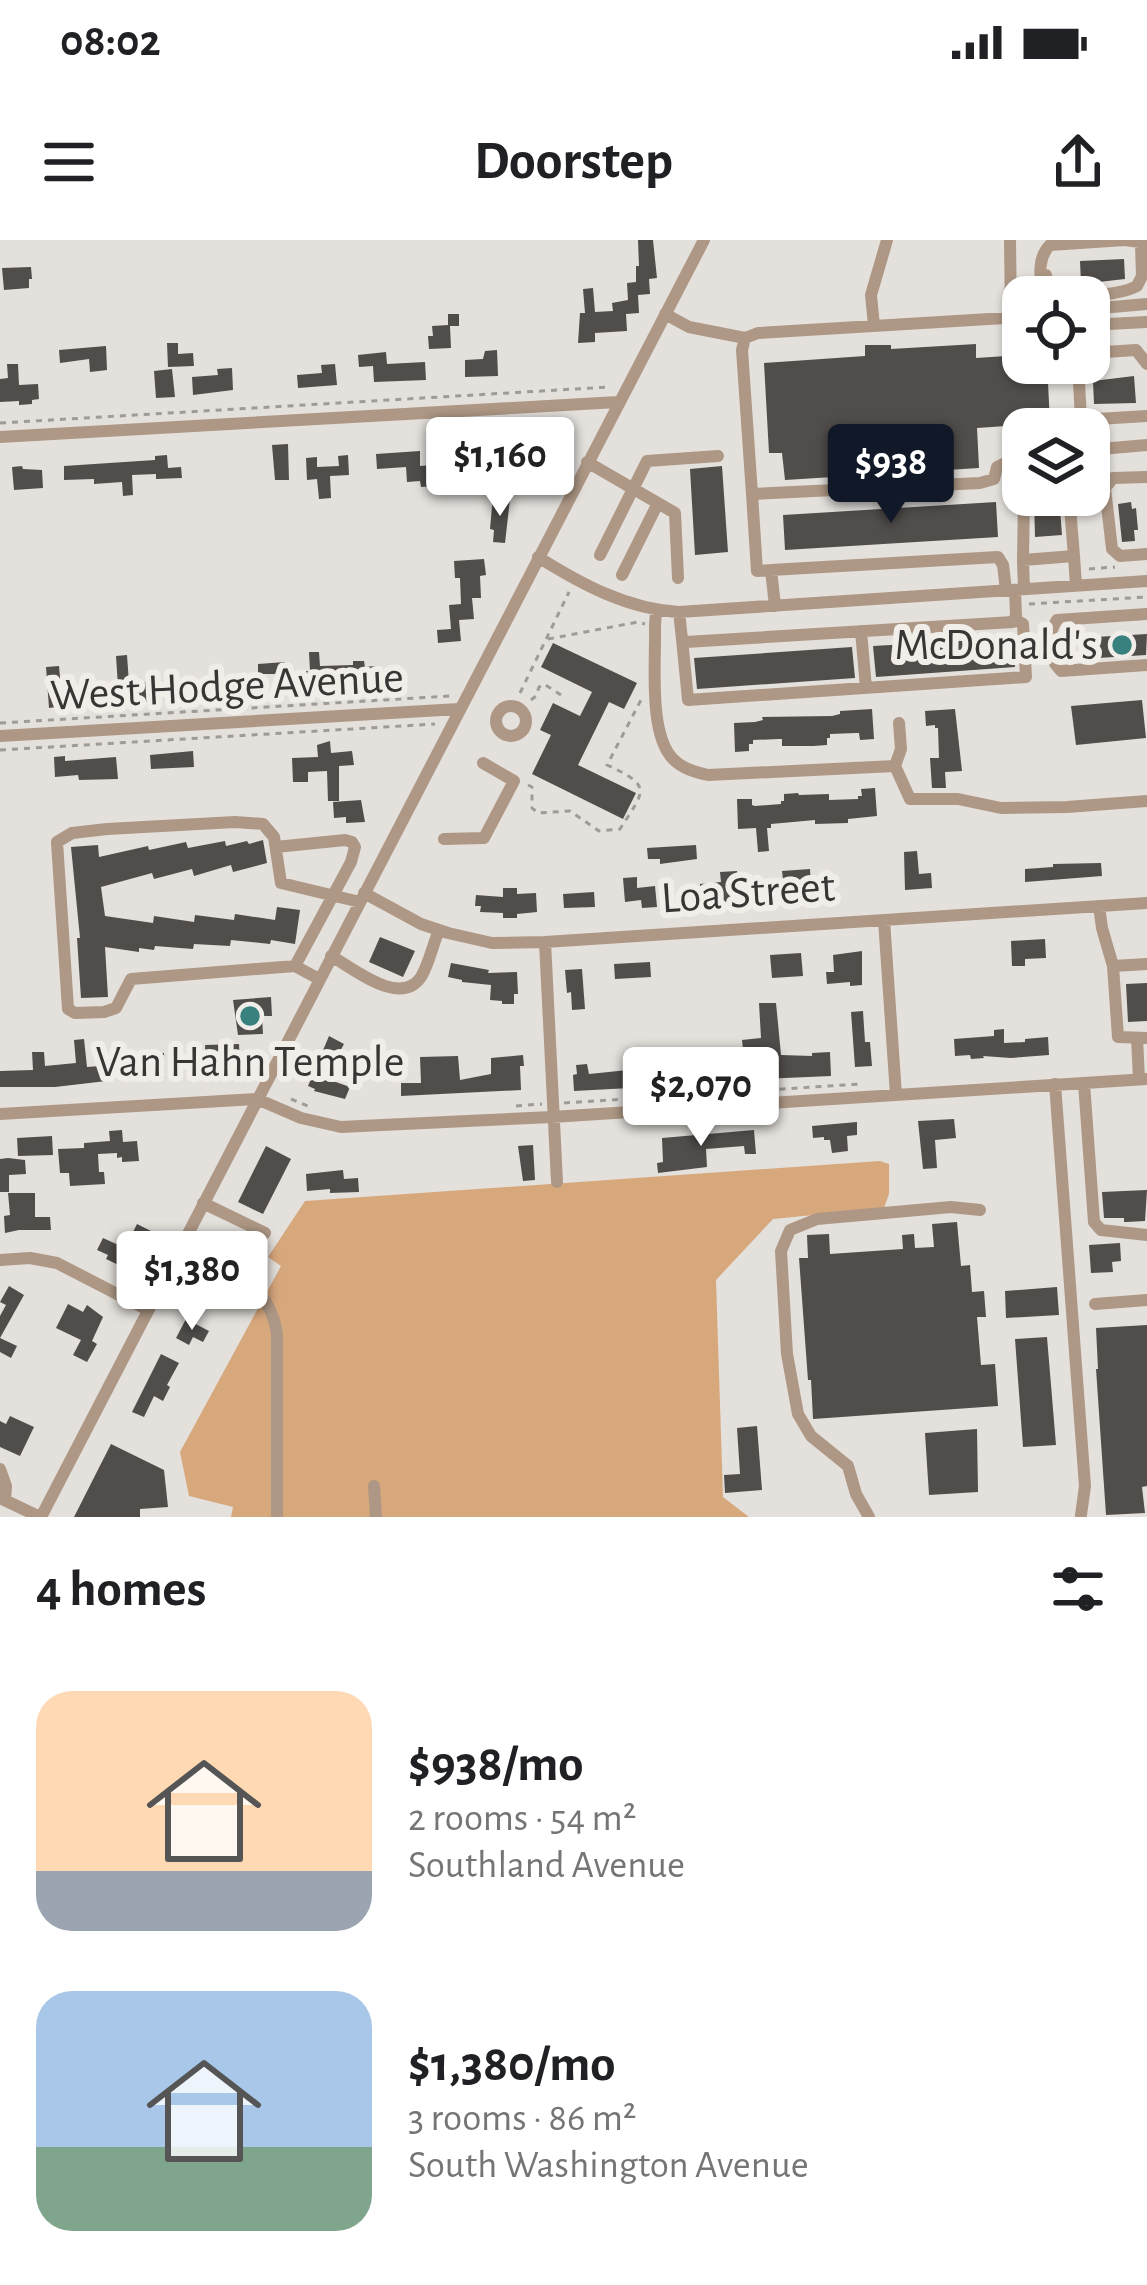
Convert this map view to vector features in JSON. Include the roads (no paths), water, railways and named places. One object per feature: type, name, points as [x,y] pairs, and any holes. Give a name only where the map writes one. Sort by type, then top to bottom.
[{"type":"street","points":[[0,1469],[7,1505],[40,1517],[704,240]]},
{"type":"street","points":[[874,326],[872,295],[887,240]]},
{"type":"street","points":[[1010,240],[1013,276]]},
{"type":"street","points":[[1041,263],[1048,286],[1061,294],[1126,291],[1137,286],[1142,275],[1144,243],[1055,242],[1045,249],[1041,263],[1041,276]]},
{"type":"street","points":[[1110,307],[1147,303],[1137,286]]},
{"type":"street","points":[[664,314],[689,327],[745,338],[758,333],[1002,318]]},
{"type":"street","points":[[1110,324],[1147,322]]},
{"type":"street","points":[[745,338],[742,350],[757,571],[998,557],[1015,593]]},
{"type":"street","points":[[1110,352],[1136,350],[1147,364]]},
{"type":"street","points":[[0,437],[618,402]]},
{"type":"street","points":[[1110,419],[1147,417]]},
{"type":"street","points":[[1110,448],[1147,445]]},
{"type":"street","points":[[600,555],[646,461],[718,456]]},
{"type":"street","points":[[587,462],[675,513],[678,578]]},
{"type":"street","points":[[752,494],[980,483],[994,479],[1002,464]]},
{"type":"street","points":[[1147,477],[1113,478],[1106,488],[1112,549],[1120,556],[1147,554]]},
{"type":"street","points":[[622,575],[658,503]]},
{"type":"street","points":[[1016,620],[1024,516]]},
{"type":"street","points":[[1071,516],[1076,586]]},
{"type":"street","points":[[538,557],[656,618],[679,612],[1147,581]]},
{"type":"street","points":[[1023,560],[1074,563]]},
{"type":"street","points":[[771,570],[775,606]]},
{"type":"street","points":[[1095,585],[1098,617]]},
{"type":"street","points":[[679,612],[688,700],[1026,677],[1023,624],[1016,620],[682,640]]},
{"type":"street","points":[[1147,614],[1058,620],[1047,644],[1051,662],[1060,671],[1147,665]]},
{"type":"street","points":[[656,618],[660,740],[689,771],[708,775],[895,766]]},
{"type":"street","points":[[861,631],[866,688]]},
{"type":"street","name":"West Hodge Avenue","points":[[0,736],[459,709]]},
{"type":"street","points":[[899,723],[901,749],[895,766],[910,799],[958,800],[1001,808],[1147,801]]},
{"type":"street","points":[[445,839],[484,838],[514,781],[483,763]]},
{"type":"street","points":[[295,966],[354,854],[352,842],[276,847],[274,836],[263,824],[235,822],[72,833],[57,842],[68,1009],[75,1013],[116,1008],[131,979],[295,966],[319,979]]},
{"type":"street","name":"Loa Street","points":[[276,847],[281,883],[362,898],[421,924],[492,943],[1147,903]]},
{"type":"street","points":[[0,1114],[257,1099],[301,1118],[341,1126],[551,1110],[1143,1079],[1142,1038],[1122,1039],[1117,1034],[1113,966],[1100,906]]},
{"type":"street","points":[[884,920],[896,1095]]},
{"type":"street","points":[[331,956],[380,984],[403,989],[422,976],[439,929]]},
{"type":"street","points":[[544,942],[556,1182]]},
{"type":"street","points":[[1113,966],[1147,964]]},
{"type":"street","points":[[1084,1083],[1094,1222],[1101,1230],[1147,1235]]},
{"type":"street","points":[[1054,1084],[1085,1486],[1081,1515]]},
{"type":"street","points":[[203,1203],[265,1233]]},
{"type":"street","points":[[869,1517],[848,1466],[812,1436],[798,1414],[787,1354],[781,1251],[790,1231],[817,1219],[951,1207],[980,1210]]},
{"type":"street","points":[[181,1246],[254,1284],[273,1310],[277,1517]]},
{"type":"street","points":[[0,1260],[57,1263],[148,1310]]},
{"type":"street","points":[[1095,1304],[1147,1300]]},
{"type":"street","points":[[374,1486],[376,1517]]},
{"type":"place","name":"McDonald's","points":[[1122,645]]},
{"type":"place","name":"Van Hahn Temple","points":[[250,1016]]}]
